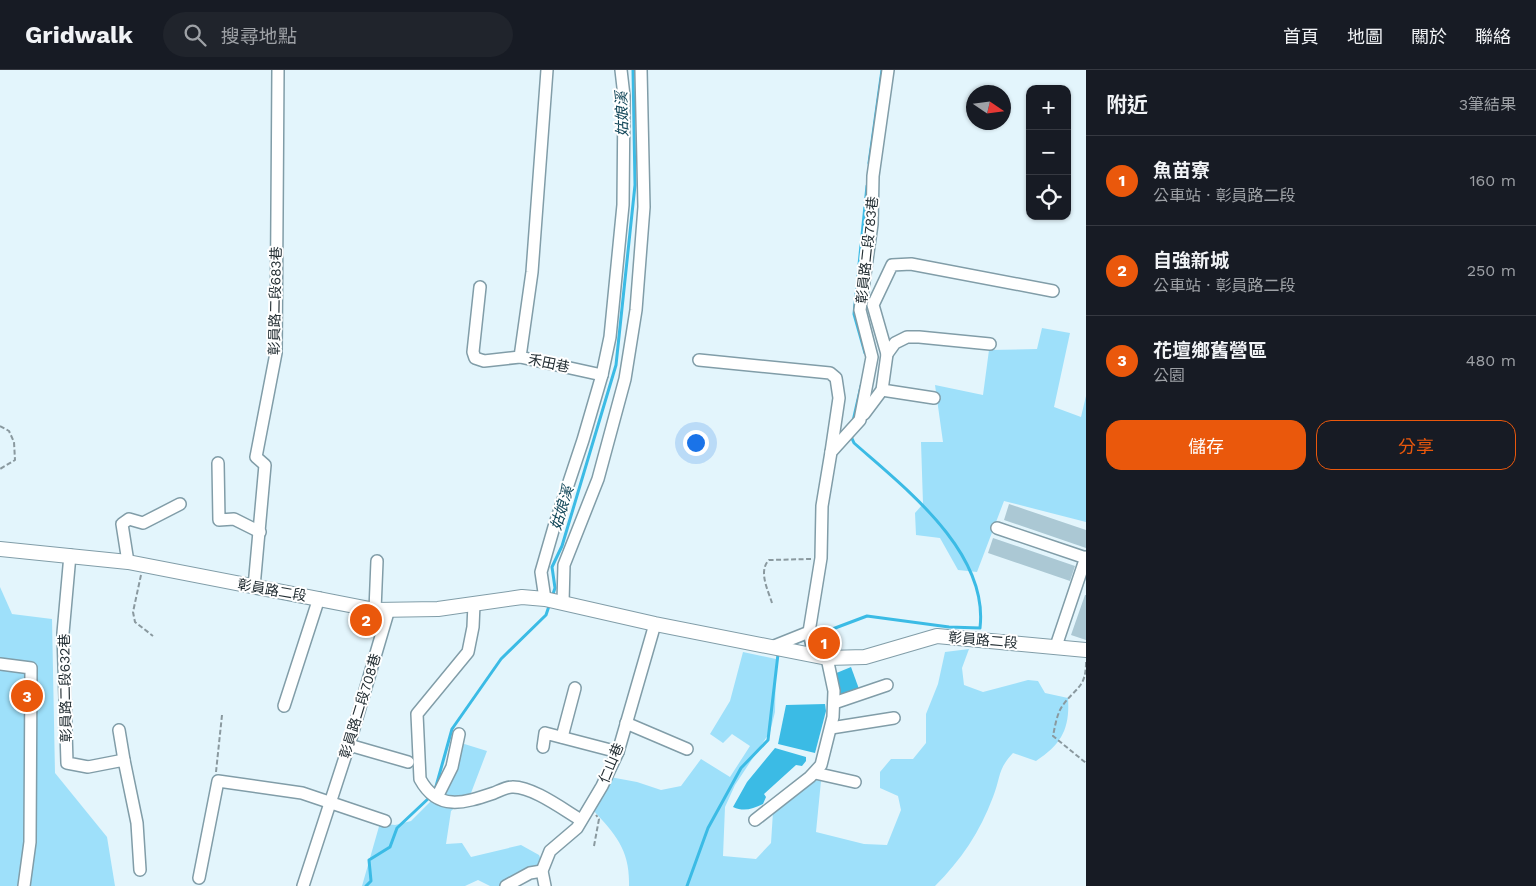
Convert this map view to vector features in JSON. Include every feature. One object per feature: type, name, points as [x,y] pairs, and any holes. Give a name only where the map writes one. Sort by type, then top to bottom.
[{"type":"main road","name":"彰員路二段","points":[[0,549],[128,562],[382,610],[438,609],[522,597],[563,602],[655,624],[783,648],[820,657],[865,657],[937,636],[968,637],[1086,650]]},
{"type":"street","name":"彰員路二段683巷","points":[[254,587],[265,465],[256,457],[276,353],[278,70]]},
{"type":"street","name":"禾田巷","points":[[547,70],[532,272],[520,357],[602,375]]},
{"type":"street","points":[[545,600],[541,572],[602,375],[610,337],[623,205],[624,96],[621,70]]},
{"type":"street","points":[[563,602],[564,565],[598,479],[625,379],[636,310],[644,207],[641,70]]},
{"type":"street","name":"彰員路二段783巷","points":[[860,420],[872,357],[860,310],[872,224],[873,176],[888,70]]},
{"type":"street","points":[[623,205],[644,207]]},
{"type":"street","points":[[832,452],[860,420],[882,390],[887,354],[873,305],[892,265],[911,264],[1053,291]]},
{"type":"street","points":[[480,287],[473,352],[474,358],[484,361],[520,357]]},
{"type":"street","points":[[887,354],[895,343],[906,337],[990,344]]},
{"type":"street","points":[[699,360],[830,373],[836,378],[839,398],[822,506],[821,558],[809,632],[820,657],[834,703],[830,728],[821,765],[815,773],[755,820]]},
{"type":"street","points":[[882,390],[934,398]]},
{"type":"street","points":[[218,464],[219,520],[234,520],[260,532]]},
{"type":"street","points":[[128,562],[122,524],[129,519],[143,523],[180,504]]},
{"type":"street","points":[[997,528],[1086,557],[1056,646]]},
{"type":"street","name":"彰員路二段632巷","points":[[70,555],[63,633],[67,763],[88,767],[124,760]]},
{"type":"street","name":"彰員路二段708巷","points":[[303,886],[349,745],[382,610],[377,561]]},
{"type":"street","points":[[284,706],[319,598]]},
{"type":"street","points":[[474,604],[473,627],[468,652],[417,714],[413,763],[420,779],[425,788],[445,803],[466,803],[512,787],[536,792],[581,820]]},
{"type":"street","name":"仁山巷","points":[[542,871],[550,851],[577,828],[591,806],[618,752],[655,624]]},
{"type":"street","points":[[783,648],[809,632]]},
{"type":"street","points":[[0,664],[31,668],[30,842],[24,886]]},
{"type":"street","points":[[834,703],[887,685]]},
{"type":"street","points":[[562,737],[575,688]]},
{"type":"street","points":[[830,728],[894,718]]},
{"type":"street","points":[[626,723],[687,750]]},
{"type":"street","points":[[119,730],[137,824],[140,870]]},
{"type":"street","points":[[542,747],[545,733],[618,752]]},
{"type":"street","points":[[437,797],[452,768],[459,734]]},
{"type":"street","points":[[349,745],[413,763]]},
{"type":"street","points":[[815,773],[855,782]]},
{"type":"street","points":[[200,878],[218,781],[302,793],[385,821]]},
{"type":"street","points":[[506,886],[530,872],[542,871],[545,886]]},
{"type":"path","points":[[0,426],[4,426],[9,431],[14,442],[15,460],[0,469]]},
{"type":"path","points":[[772,603],[764,578],[766,564],[769,560],[821,558]]},
{"type":"path","points":[[143,565],[134,612],[136,622],[153,636]]},
{"type":"path","points":[[1086,650],[1086,677],[1082,686],[1062,706],[1053,736],[1086,763]]},
{"type":"path","points":[[218,781],[216,771],[222,715]]},
{"type":"path","points":[[591,806],[599,820],[594,846]]},
{"type":"shaded area","points":[[1042,328],[1070,333],[1054,407],[1081,417],[1086,396],[1086,522],[1004,501],[977,572],[958,570],[940,538],[916,535],[915,513],[923,504],[921,442],[943,442],[935,385],[983,395],[989,350],[1037,349]]},
{"type":"shaded area","points":[[0,587],[12,614],[52,619],[55,773],[107,837],[115,886],[0,886]]},
{"type":"shaded area","points":[[969,649],[962,668],[964,685],[983,692],[1028,680],[1038,681],[1045,693],[1068,698],[1068,718],[1063,734],[1045,755],[1036,761],[1013,753],[1004,764],[988,810],[976,834],[961,856],[935,886],[629,886],[627,862],[620,844],[593,810],[610,777],[637,782],[661,790],[681,786],[701,759],[730,777],[750,746],[732,734],[723,743],[710,734],[730,701],[743,652],[776,659],[775,712],[770,732],[735,785],[725,807],[723,856],[756,859],[771,843],[773,812],[807,779],[821,781],[816,832],[864,844],[887,845],[901,810],[898,796],[880,788],[880,772],[891,759],[913,759],[926,743],[926,714],[938,684],[945,652]]},
{"type":"shaded area","points":[[851,667],[859,689],[840,696],[834,674]]},
{"type":"shaded area","points":[[825,704],[826,711],[815,753],[778,744],[786,705]]},
{"type":"shaded area","points":[[458,742],[487,751],[471,793],[451,811],[446,844],[462,843],[471,857],[521,845],[539,855],[543,865],[499,886],[490,886],[478,880],[465,886],[362,886],[380,823],[395,825],[411,821],[438,794]]},
{"type":"shaded area","points":[[775,748],[806,757],[806,761],[802,766],[796,765],[764,794],[766,797],[763,804],[748,809],[733,807],[747,782]]},
{"type":"building","points":[[1009,504],[1086,530],[1086,548],[1004,520]]},
{"type":"building","points":[[993,538],[1075,566],[1070,581],[988,553]]},
{"type":"building","points":[[1086,595],[1086,640],[1071,635]]},
{"type":"waterway","name":"姑娘溪","points":[[552,597],[555,588],[552,567],[562,546],[616,365],[635,185],[633,70]]},
{"type":"waterway","points":[[869,163],[882,70]]},
{"type":"waterway","points":[[865,353],[854,314],[867,186]]},
{"type":"waterway","points":[[853,421],[861,386]]},
{"type":"waterway","points":[[798,642],[867,616],[949,627],[980,628],[979,600],[971,573],[958,548],[919,501],[854,443],[850,434]]},
{"type":"waterway","name":"姑娘溪","points":[[435,790],[452,729],[501,659],[546,615],[550,603]]},
{"type":"waterway","points":[[687,886],[708,828],[741,768],[768,740],[778,654]]},
{"type":"waterway","name":"姑娘溪","points":[[366,886],[371,881],[369,860],[390,847],[397,828],[430,797]]},
{"type":"place","name":"自強新城","points":[[366,620]]},
{"type":"place","name":"魚苗寮","points":[[824,643]]},
{"type":"place","name":"花壇鄉舊營區","points":[[27,696]]}]
